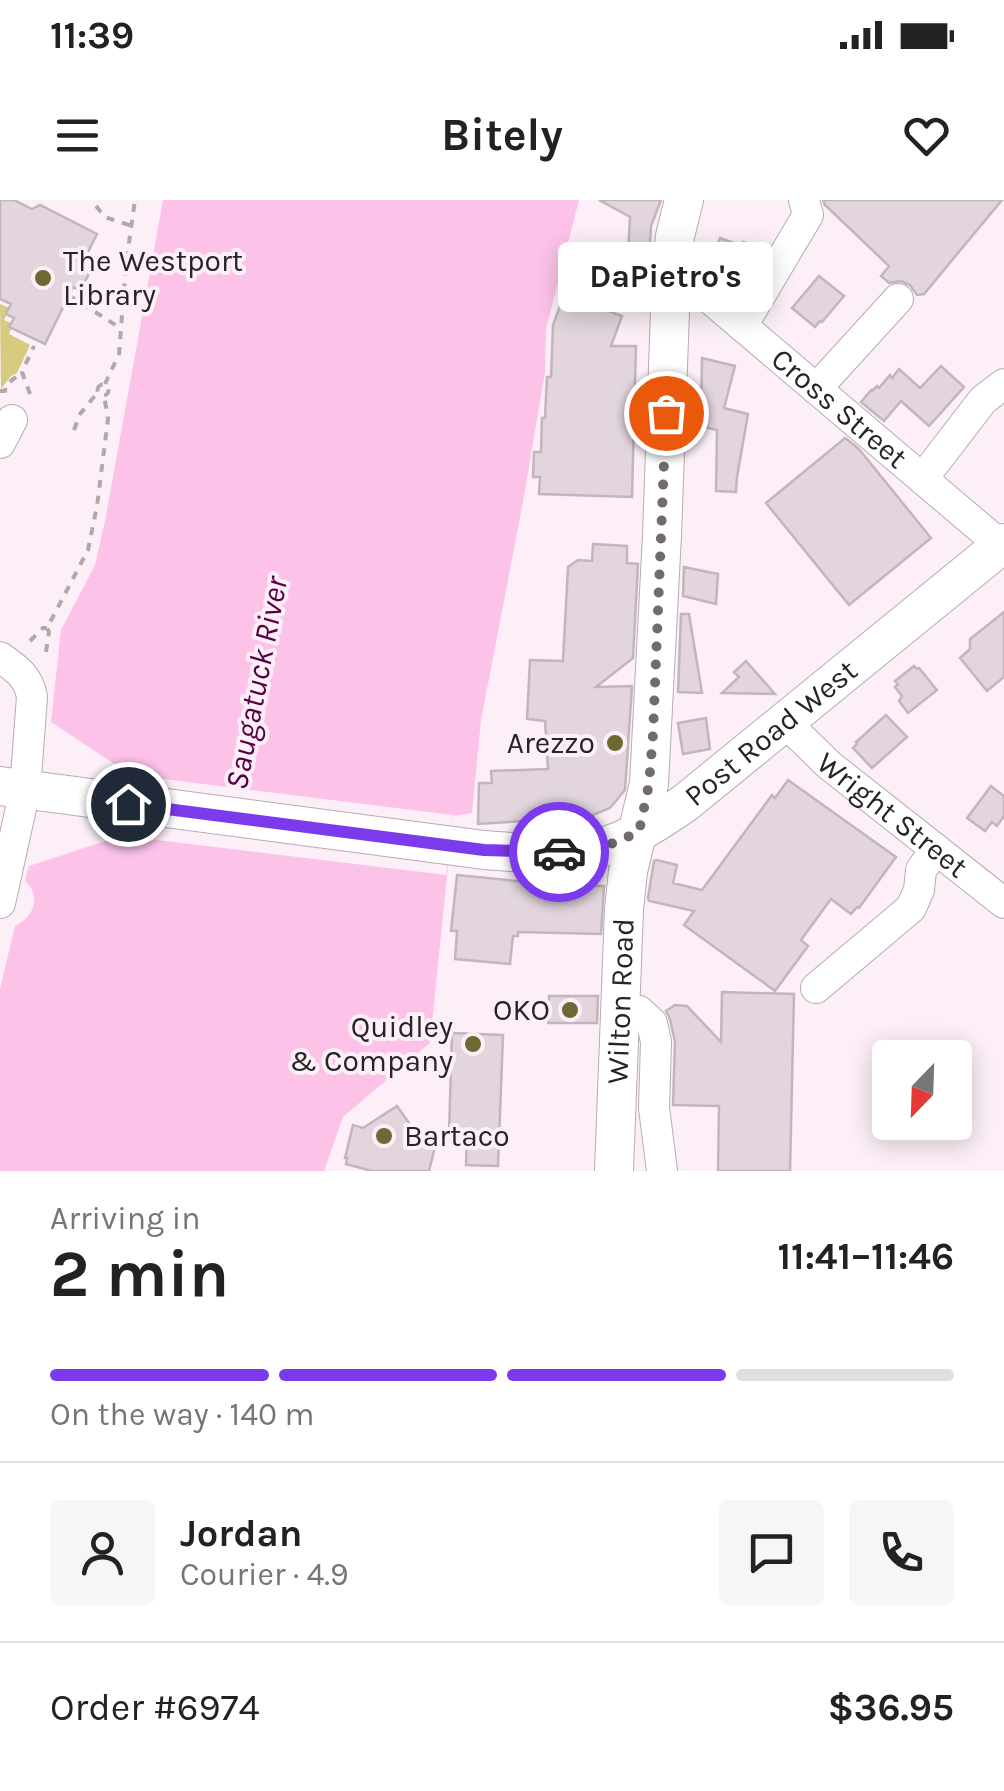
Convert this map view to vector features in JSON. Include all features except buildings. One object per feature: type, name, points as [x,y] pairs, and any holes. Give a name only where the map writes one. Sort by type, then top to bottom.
[{"type":"main road","name":"Wilton Road","points":[[614,1171],[624,910],[628,871],[649,784],[670,283],[684,200]]},
{"type":"main road","name":"Post Road West","points":[[12,788],[500,851],[560,852],[606,846],[639,832],[685,803],[1003,545]]},
{"type":"street","points":[[742,326],[808,215],[804,200]]},
{"type":"street","name":"Cross Street","points":[[670,283],[693,288],[742,326],[1003,545]]},
{"type":"street","points":[[816,388],[898,299]]},
{"type":"street","points":[[923,478],[983,400],[1004,384]]},
{"type":"street","points":[[0,658],[30,686],[32,711],[12,788],[1,890]]},
{"type":"street","name":"Wright Street","points":[[785,722],[829,765],[993,894]]},
{"type":"street","points":[[816,988],[911,908],[921,870],[936,849]]},
{"type":"street","points":[[621,1015],[639,1011],[652,1024],[656,1042],[654,1108],[662,1171]]},
{"type":"path","points":[[74,430],[80,414],[108,389],[105,384],[119,354],[135,200]]},
{"type":"path","points":[[96,206],[105,217],[132,226]]},
{"type":"path","points":[[68,296],[122,329]]},
{"type":"path","points":[[0,391],[5,391],[6,385],[22,372],[34,346]]},
{"type":"path","points":[[22,372],[30,394]]},
{"type":"path","points":[[46,652],[48,628],[88,550],[108,419],[101,394]]},
{"type":"path","points":[[30,641],[48,628]]},
{"type":"path","points":[[36,635],[47,640]]},
{"type":"shaded area","points":[[0,304],[10,308],[4,320],[13,324],[9,334],[30,345],[17,373],[1,389]]},
{"type":"water","name":"Saugatuck River","points":[[163,200],[579,200],[546,329],[545,372],[481,720],[472,813],[453,816],[430,1043],[343,1117],[324,1171],[0,1171],[0,989],[15,926],[34,906],[33,893],[25,881],[29,866],[124,835],[131,775],[51,722],[61,630],[95,565],[105,521]]},
{"type":"pier","points":[[131,775],[453,815],[446,875],[124,836]]},
{"type":"way so far","points":[[559,852],[606,846],[639,832],[649,784],[653,734],[666,413]]},
{"type":"place","name":"The Westport Library","points":[[43,278]]},
{"type":"place","name":"DaPietro's","points":[[666,413]]},
{"type":"place","name":"Arezzo","points":[[615,743]]},
{"type":"place","name":"OKO","points":[[570,1010]]},
{"type":"place","name":"Quidley & Company","points":[[473,1044]]},
{"type":"place","name":"Bartaco","points":[[384,1136]]},
{"type":"route","points":[[128,804],[484,850],[559,852]]}]
